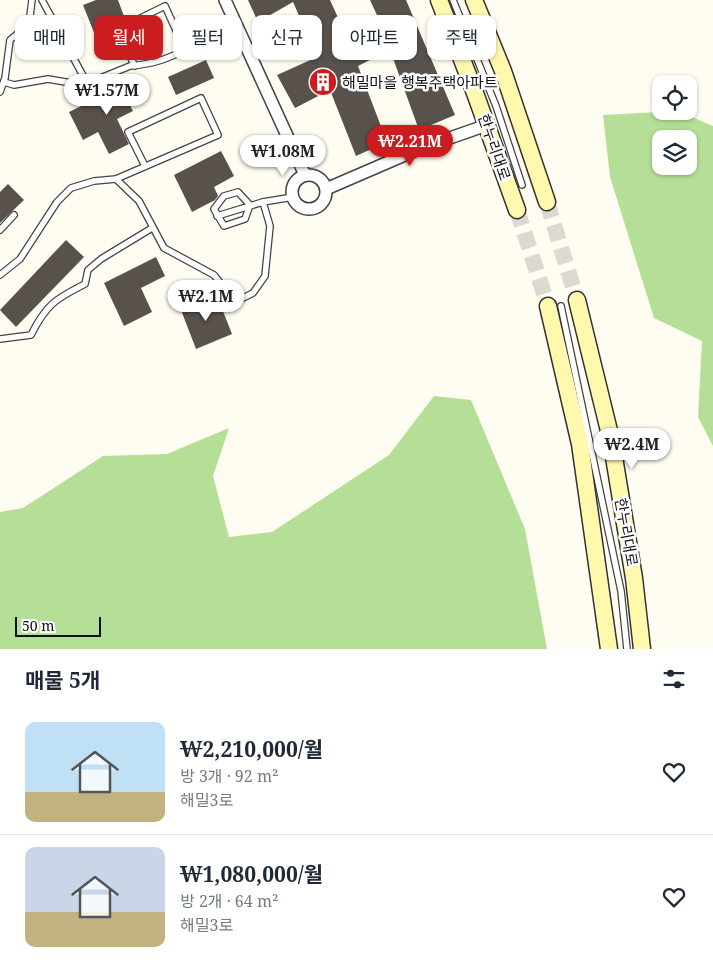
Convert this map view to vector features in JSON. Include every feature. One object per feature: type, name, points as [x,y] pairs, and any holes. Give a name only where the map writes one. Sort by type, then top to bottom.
[{"type":"street","points":[[225,0],[305,175]]},
{"type":"street","name":"한누리대로","points":[[439,0],[517,210]]},
{"type":"street","points":[[474,0],[503,71],[548,202]]},
{"type":"street","points":[[326,190],[421,148],[487,125]]},
{"type":"street","points":[[305,175],[316,176],[324,184],[326,190],[323,200],[315,207],[305,208],[293,197],[292,192],[296,181],[305,175]]},
{"type":"street","name":"한누리대로","points":[[576,300],[611,439],[634,578],[642,649]]},
{"type":"street","points":[[555,306],[580,444],[609,649]]},
{"type":"lane","points":[[31,15],[32,0]]},
{"type":"lane","points":[[42,0],[50,15]]},
{"type":"lane","points":[[454,0],[496,106],[522,186]]},
{"type":"lane","points":[[4,82],[14,85],[48,79],[83,85],[135,66],[157,63],[185,50],[165,6],[116,30],[135,66]]},
{"type":"lane","points":[[0,92],[4,82],[3,69],[10,40],[15,36]]},
{"type":"lane","points":[[75,60],[87,83]]},
{"type":"lane","points":[[0,276],[20,259],[57,202],[71,188],[94,181],[116,179],[218,135],[201,98],[128,132],[145,166]]},
{"type":"lane","points":[[116,179],[139,201],[164,248],[214,275],[235,302],[253,293],[265,276],[270,226],[262,202]]},
{"type":"lane","points":[[238,192],[250,205],[245,219],[224,226],[214,210],[224,196],[238,192]]},
{"type":"lane","points":[[217,216],[262,202],[293,197]]},
{"type":"lane","points":[[0,230],[14,215]]},
{"type":"lane","points":[[0,339],[30,335],[44,310],[62,295],[85,284],[88,270],[94,264],[152,228]]},
{"type":"lane","points":[[555,306],[588,423],[621,591],[627,649]]},
{"type":"green space","points":[[652,112],[652,120],[697,119],[713,126],[713,446],[698,417],[702,341],[654,318],[610,177],[603,115]]},
{"type":"green space","points":[[434,396],[471,400],[525,529],[547,649],[0,649],[0,512],[23,508],[103,456],[167,454],[229,428],[213,476],[229,537],[272,532],[389,455]]},
{"type":"building","points":[[96,0],[118,0],[124,15],[94,15],[94,32],[83,5]]},
{"type":"building","name":"해밀마을 행복주택아파트","points":[[248,0],[330,0],[337,15],[332,15],[332,60],[370,60],[358,66],[387,142],[356,156],[330,90],[295,108],[277,75],[310,60],[322,60],[322,15],[299,15],[293,2],[270,15],[255,15]]},
{"type":"building","name":"해밀마을 행복주택아파트","points":[[370,0],[406,0],[412,15],[377,15]]},
{"type":"building","name":"해밀마을 행복주택아파트","points":[[417,26],[427,49],[427,60],[432,60],[455,115],[419,130],[394,60],[417,60]]},
{"type":"building","points":[[206,60],[214,78],[176,95],[168,77]]},
{"type":"building","points":[[138,78],[143,89],[126,97],[133,111],[117,119],[129,144],[109,154],[98,132],[83,140],[69,112]]},
{"type":"building","points":[[221,151],[234,176],[214,187],[218,196],[215,200],[192,212],[174,175]]},
{"type":"building","points":[[8,184],[24,200],[0,223],[0,192]]},
{"type":"building","points":[[66,240],[84,257],[16,327],[0,310]]},
{"type":"building","points":[[156,257],[165,276],[141,288],[152,312],[124,326],[104,283]]},
{"type":"building","points":[[217,296],[232,334],[196,349],[181,310]]},
{"type":"tunnel","points":[[547,202],[577,300]]},
{"type":"tunnel","points":[[517,210],[548,306]]},
{"type":"place","name":"해밀마을 행복주택아파트","points":[[323,82]]}]
